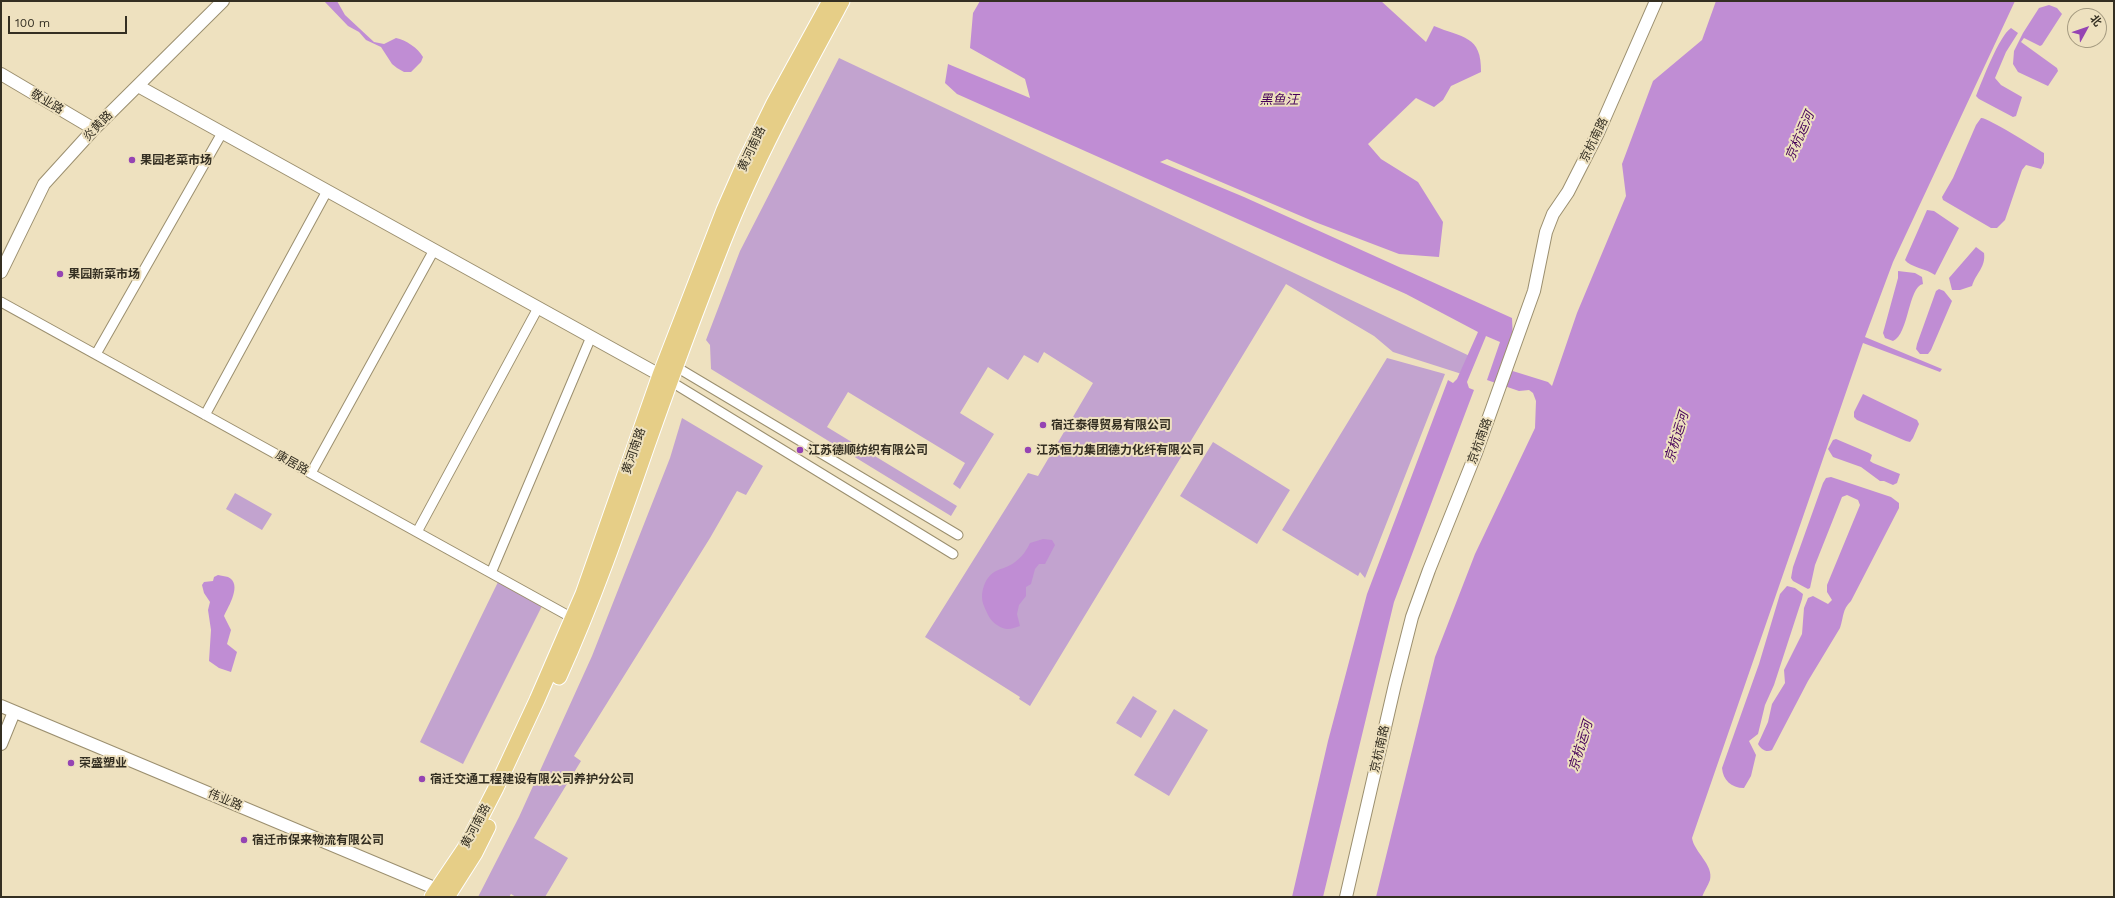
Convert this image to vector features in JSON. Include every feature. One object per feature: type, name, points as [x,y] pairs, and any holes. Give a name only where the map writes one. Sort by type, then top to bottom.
[{"type":"main road","name":"黄河南路","points":[[671,364],[693,287],[746,160],[788,76],[830,1]]},
{"type":"main road","name":"黄河南路","points":[[442,895],[475,852],[502,798],[578,621],[665,378],[754,168],[793,90],[842,1]]},
{"type":"street","name":"炎黄路","points":[[1,272],[44,184],[94,129],[223,1]]},
{"type":"street","name":"京杭南路","points":[[1346,897],[1412,617],[1429,570],[1476,453],[1534,291],[1546,232],[1553,214],[1568,192],[1598,133],[1656,1]]},
{"type":"street","name":"敬业路","points":[[1,74],[94,129]]},
{"type":"street","points":[[138,86],[665,378],[953,554]]},
{"type":"street","points":[[96,354],[222,133]]},
{"type":"street","points":[[205,414],[327,191]]},
{"type":"street","points":[[311,473],[434,250]]},
{"type":"street","name":"康居路","points":[[1,302],[578,621]]},
{"type":"street","points":[[417,532],[538,308]]},
{"type":"street","points":[[491,573],[591,337]]},
{"type":"street","points":[[671,364],[958,535]]},
{"type":"street","name":"伟业路","points":[[1,706],[442,895]]},
{"type":"street","points":[[1,744],[14,712]]},
{"type":"shaded area","points":[[839,58],[1476,359],[1468,376],[1393,352],[1374,336],[1286,284],[1030,706],[1019,699],[1020,697],[925,637],[1028,473],[1038,476],[1093,383],[1044,352],[1038,363],[1024,355],[1008,380],[988,367],[960,413],[994,434],[960,489],[953,484],[965,463],[848,392],[827,427],[957,506],[951,516],[711,369],[710,345],[706,340],[740,251]]},
{"type":"shaded area","points":[[1387,358],[1445,374],[1365,578],[1360,572],[1358,576],[1282,530]]},
{"type":"shaded area","points":[[682,418],[763,466],[746,495],[737,491],[710,538],[574,756],[581,761],[534,838],[568,858],[545,897],[516,897],[511,894],[509,897],[478,897],[519,817],[592,656],[670,458]]},
{"type":"shaded area","points":[[1213,442],[1290,490],[1257,544],[1180,496]]},
{"type":"shaded area","points":[[235,493],[272,514],[262,530],[226,509]]},
{"type":"shaded area","points":[[498,582],[542,606],[463,764],[420,742]]},
{"type":"shaded area","points":[[1133,696],[1157,711],[1141,738],[1116,723]]},
{"type":"shaded area","points":[[1174,709],[1208,730],[1169,796],[1134,775]]},
{"type":"water","points":[[324,1],[337,1],[345,15],[374,42],[384,44],[396,38],[411,45],[423,57],[421,62],[411,72],[404,72],[397,68],[392,64],[381,47],[366,40],[359,32],[348,26]]},
{"type":"water","points":[[980,1],[1381,1],[1426,42],[1434,26],[1461,36],[1474,44],[1478,51],[1481,72],[1451,86],[1443,100],[1434,107],[1416,98],[1368,144],[1381,159],[1418,182],[1443,222],[1439,257],[1399,254],[1315,222],[1167,159],[1160,162],[1244,197],[1512,318],[1513,340],[1503,368],[1548,382],[1552,386],[1577,313],[1626,196],[1622,164],[1653,81],[1702,40],[1716,1],[2015,1],[1893,262],[1865,337],[1942,369],[1940,372],[1863,343],[1692,838],[1696,848],[1707,864],[1710,874],[1710,880],[1702,897],[1376,897],[1435,657],[1475,554],[1535,428],[1536,401],[1533,393],[1529,390],[1519,391],[1487,380],[1500,342],[1486,336],[1467,382],[1469,388],[1474,390],[1394,602],[1323,897],[1292,897],[1328,741],[1367,594],[1448,380],[1453,383],[1457,379],[1478,332],[1406,294],[957,94],[945,83],[948,64],[1030,98],[1025,79],[970,48],[973,13]]},
{"type":"water","points":[[2049,5],[2057,8],[2062,14],[2042,45],[2040,46],[2024,38],[2021,42],[2057,68],[2058,71],[2048,86],[2018,72],[2013,64],[2014,51],[2023,33],[2039,8]]},
{"type":"water","points":[[2011,28],[2018,33],[2006,52],[1995,78],[2001,85],[2022,97],[2016,116],[2013,117],[1976,96],[1996,49]]},
{"type":"water","points":[[1981,118],[2001,127],[2044,153],[2044,163],[2041,169],[2026,165],[2022,170],[2005,220],[1997,228],[1991,228],[1943,200],[1942,197],[1953,178],[1976,125]]},
{"type":"water","points":[[1927,210],[1934,211],[1959,228],[1935,275],[1905,260]]},
{"type":"water","points":[[1976,247],[1984,253],[1984,262],[1972,286],[1960,290],[1952,290],[1949,278]]},
{"type":"water","points":[[1898,271],[1915,273],[1922,277],[1923,284],[1918,287],[1914,293],[1906,321],[1898,337],[1893,341],[1885,338],[1883,333],[1898,278]]},
{"type":"water","points":[[1939,289],[1944,291],[1952,301],[1931,350],[1928,354],[1920,354],[1916,349],[1917,344],[1936,291]]},
{"type":"water","points":[[1863,394],[1917,420],[1919,424],[1910,442],[1857,420],[1854,417],[1854,412]]},
{"type":"water","points":[[1836,439],[1869,453],[1872,455],[1870,461],[1900,474],[1897,483],[1893,485],[1880,481],[1861,467],[1833,457],[1828,449],[1833,440]]},
{"type":"water","points":[[1831,477],[1891,497],[1899,503],[1899,508],[1851,601],[1846,607],[1840,628],[1808,681],[1772,750],[1766,751],[1758,744],[1768,722],[1772,704],[1785,683],[1784,670],[1802,634],[1804,608],[1808,598],[1813,596],[1828,604],[1832,600],[1827,592],[1827,585],[1860,505],[1858,500],[1847,495],[1842,497],[1815,565],[1810,588],[1808,589],[1793,581],[1791,578],[1793,567],[1823,483],[1826,478]]},
{"type":"water","points":[[1043,539],[1052,540],[1055,545],[1045,564],[1039,564],[1035,569],[1031,584],[1026,587],[1026,596],[1019,605],[1017,614],[1020,626],[1008,629],[1000,627],[991,619],[983,602],[982,592],[988,577],[1017,560],[1024,554],[1030,543]]},
{"type":"water","points":[[218,575],[228,577],[232,580],[234,585],[233,596],[224,616],[231,630],[227,644],[237,652],[231,672],[219,668],[209,661],[211,630],[208,610],[210,602],[204,593],[202,585],[204,582],[213,581],[214,577]]},
{"type":"water","points":[[1787,586],[1795,588],[1803,594],[1802,599],[1774,685],[1765,705],[1758,734],[1749,741],[1756,755],[1751,776],[1744,788],[1739,788],[1735,787],[1726,780],[1722,768],[1759,664],[1780,594]]},
{"type":"place","name":"果园老菜市场","points":[[132,160]]},
{"type":"place","name":"果园新菜市场","points":[[60,274]]},
{"type":"place","name":"宿迁泰得贸易有限公司","points":[[1043,425]]},
{"type":"place","name":"江苏德顺纺织有限公司","points":[[800,450]]},
{"type":"place","name":"江苏恒力集团德力化纤有限公司","points":[[1028,450]]},
{"type":"place","name":"荣盛塑业","points":[[71,763]]},
{"type":"place","name":"宿迁交通工程建设有限公司养护分公司","points":[[422,779]]},
{"type":"place","name":"宿迁市保来物流有限公司","points":[[244,840]]},
{"type":"water label","name":"黑鱼汪","points":[[1279,100]]},
{"type":"water label","name":"京杭运河","points":[[1800,136]]},
{"type":"water label","name":"京杭运河","points":[[1677,437]]},
{"type":"water label","name":"京杭运河","points":[[1581,746]]}]
